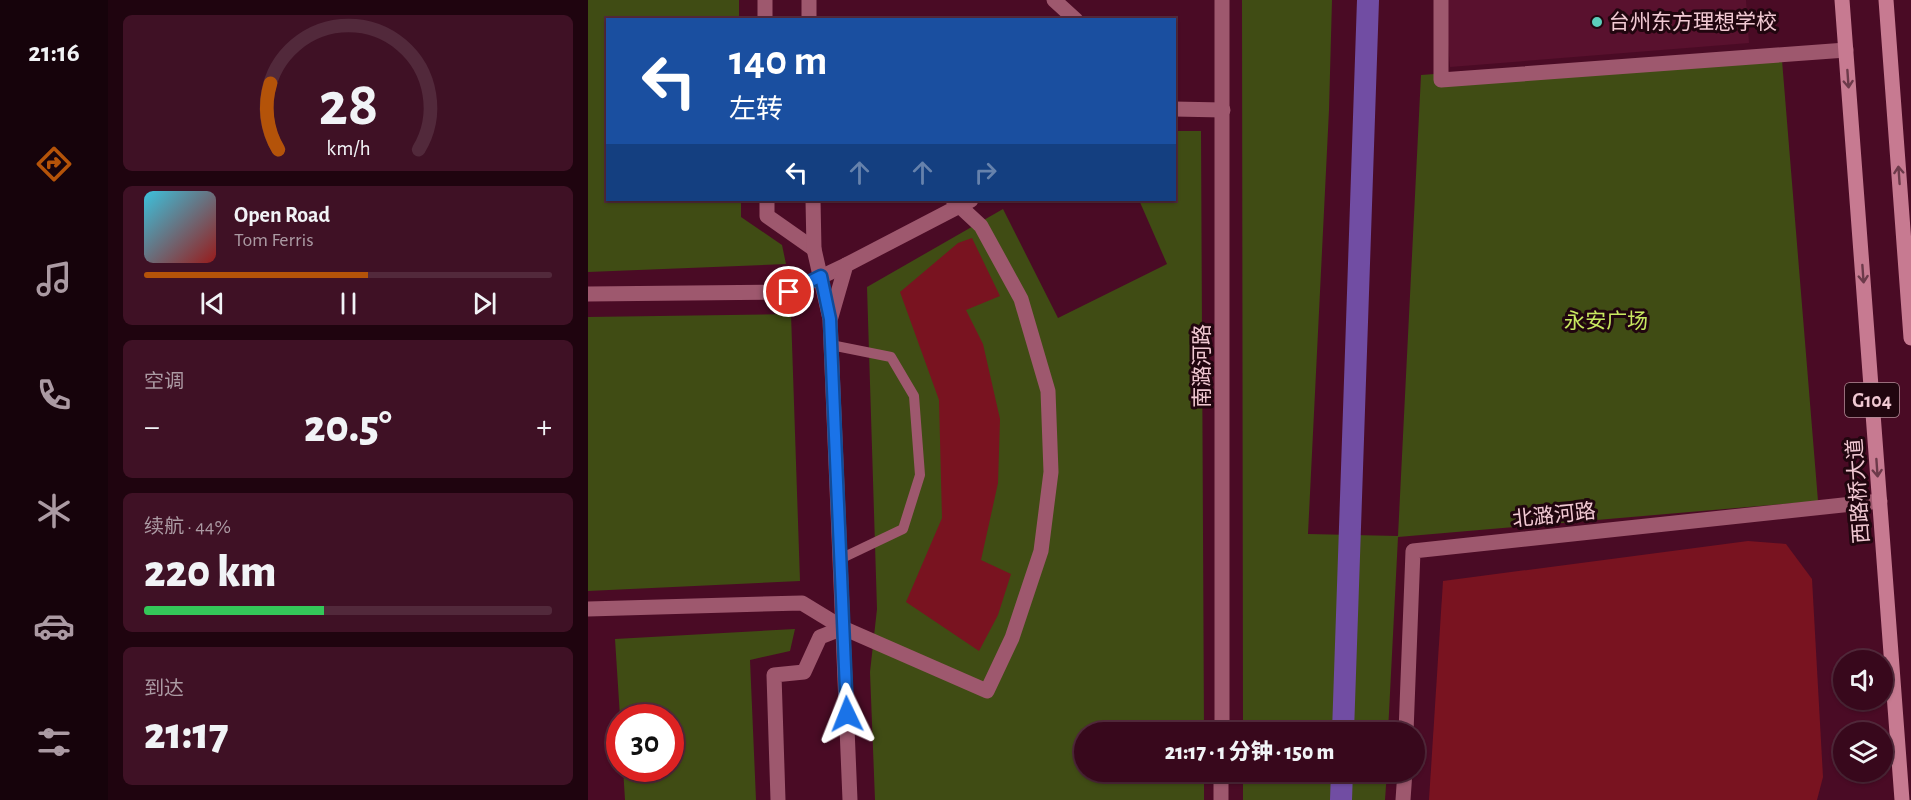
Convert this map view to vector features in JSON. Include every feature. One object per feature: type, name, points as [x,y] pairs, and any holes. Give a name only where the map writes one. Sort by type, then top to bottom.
[{"type":"main road","name":"西路桥大道","points":[[1842,0],[1902,800]]},
{"type":"main road","points":[[1886,0],[1911,338]]},
{"type":"street","points":[[765,0],[765,18]]},
{"type":"street","points":[[809,0],[809,18]]},
{"type":"street","points":[[1053,0],[1074,18]]},
{"type":"street","name":"南潞河路","points":[[1221,722],[1222,0]]},
{"type":"street","points":[[1441,0],[1441,80],[1846,50]]},
{"type":"street","points":[[1176,109],[1223,110]]},
{"type":"street","points":[[767,201],[768,216],[814,249]]},
{"type":"street","points":[[813,201],[814,249],[830,319],[850,800]]},
{"type":"street","points":[[588,294],[789,292],[846,265],[961,202],[981,226],[1021,298],[1048,391],[1052,472],[1041,551],[1012,638],[987,691],[843,628],[802,603],[588,609]]},
{"type":"street","points":[[830,319],[846,265]]},
{"type":"street","name":"北潞河路","points":[[1406,722],[1413,551],[1880,501]]},
{"type":"street","points":[[778,800],[774,675],[804,672],[820,637],[843,628]]},
{"type":"street","points":[[1221,782],[1221,800]]},
{"type":"street","points":[[1404,800],[1405,782]]},
{"type":"lane","points":[[831,345],[891,357],[914,396],[920,475],[903,529],[840,559]]},
{"type":"shaded area","name":"台州东方理想学校","points":[[1444,0],[1746,0],[1749,43],[1450,67]]},
{"type":"green space","points":[[588,0],[739,0],[739,18],[606,18],[606,201],[741,201],[741,217],[782,245],[786,264],[588,272]]},
{"type":"green space","name":"永安广场","points":[[1242,0],[1332,0],[1329,110],[1308,534],[1398,536],[1421,75],[1781,48],[1818,501],[1398,537],[1389,722],[1243,722]]},
{"type":"green space","points":[[1176,131],[1201,131],[1204,722],[1074,722],[1074,782],[1204,782],[1204,800],[875,800],[870,672],[877,609],[867,287],[1003,209],[1058,318],[1167,264],[1139,201],[1176,201]]},
{"type":"green space","points":[[791,314],[800,581],[588,591],[588,317]]},
{"type":"green space","points":[[795,629],[790,651],[750,660],[756,800],[625,800],[624,782],[684,782],[684,704],[619,704],[615,639]]},
{"type":"green space","points":[[1243,782],[1386,782],[1385,800],[1243,800]]},
{"type":"building","points":[[972,238],[1000,296],[966,310],[983,344],[1000,419],[998,483],[981,560],[1011,574],[998,615],[979,651],[906,602],[942,518],[939,400],[900,292],[958,243]]},
{"type":"building","points":[[1748,541],[1786,544],[1812,579],[1823,777],[1817,800],[1429,800],[1443,581]]},
{"type":"waterway","points":[[1343,722],[1368,0]]},
{"type":"waterway","points":[[1341,800],[1342,782]]},
{"type":"place","name":"台州东方理想学校","points":[[1597,22]]},
{"type":"route","points":[[789,292],[821,276],[830,319],[847,714]]}]
